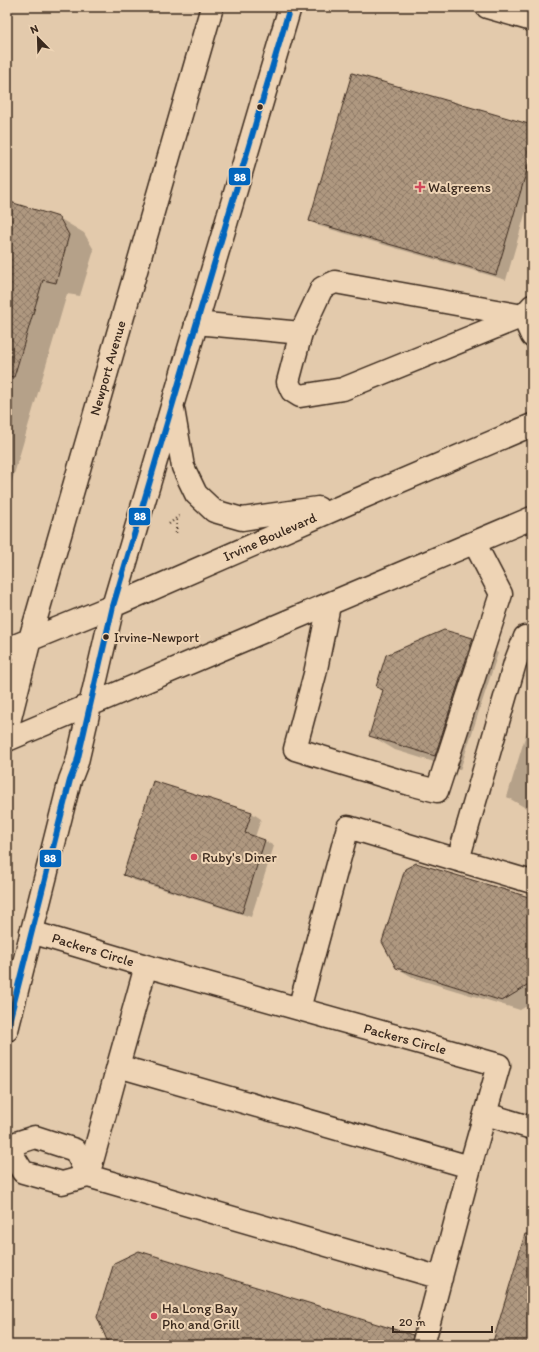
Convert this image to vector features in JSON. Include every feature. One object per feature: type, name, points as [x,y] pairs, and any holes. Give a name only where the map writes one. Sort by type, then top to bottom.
[{"type":"main road","name":"Newport Avenue","points":[[7,730],[30,639],[212,7]]},
{"type":"main road","points":[[7,1030],[70,780],[77,762],[113,606],[290,7]]},
{"type":"main road","points":[[487,7],[532,20]]},
{"type":"main road","points":[[335,282],[527,311],[343,389],[300,396],[292,391],[288,382],[301,333],[322,288],[335,282]]},
{"type":"main road","points":[[527,311],[532,336]]},
{"type":"main road","points":[[196,323],[301,333]]},
{"type":"main road","points":[[173,404],[183,468],[196,494],[214,511],[242,519],[347,504]]},
{"type":"main road","name":"Irvine Boulevard","points":[[7,649],[113,606],[532,425]]},
{"type":"main road","points":[[7,740],[474,544],[532,518]]},
{"type":"main road","points":[[329,605],[315,674],[295,749],[437,791],[501,594],[474,544]]},
{"type":"main road","points":[[458,860],[515,663],[525,637],[532,639]]},
{"type":"main road","points":[[299,1010],[348,827],[532,882]]},
{"type":"main road","name":"Packers Circle","points":[[31,932],[299,1010],[499,1065],[470,1167],[423,1345]]},
{"type":"main road","points":[[88,1176],[146,966]]},
{"type":"main road","points":[[118,1066],[470,1167]]},
{"type":"main road","points":[[486,1114],[532,1128]]},
{"type":"main road","points":[[88,1176],[75,1150],[35,1137],[7,1146],[23,1172],[62,1183],[88,1176],[441,1278]]},
{"type":"path","points":[[176,533],[177,518]]},
{"type":"building","name":"Walgreens","points":[[352,73],[532,125],[532,153],[496,275],[309,221]]},
{"type":"building","points":[[7,201],[59,217],[69,235],[56,283],[43,280],[14,377],[7,376]]},
{"type":"building","points":[[444,630],[473,638],[435,756],[369,736],[383,690],[376,687],[386,655]]},
{"type":"building","name":"Ruby's Diner","points":[[153,781],[252,812],[245,833],[265,840],[242,913],[123,875]]},
{"type":"building","points":[[416,863],[532,898],[532,983],[502,1001],[396,968],[382,942],[405,869]]},
{"type":"building","points":[[525,1234],[532,1235],[532,1345],[492,1345]]},
{"type":"building","points":[[139,1251],[413,1335],[411,1345],[109,1345],[97,1317],[114,1263]]},
{"type":"transit line","name":"88","points":[[7,1030],[70,780],[77,762],[113,606],[290,7]]},
{"type":"place","name":"Walgreens","points":[[420,187]]},
{"type":"place","name":"Irvine-Newport","points":[[106,637]]},
{"type":"place","name":"Ruby's Diner","points":[[194,857]]},
{"type":"place","name":"Ha Long Bay Pho and Grill","points":[[154,1316]]}]
